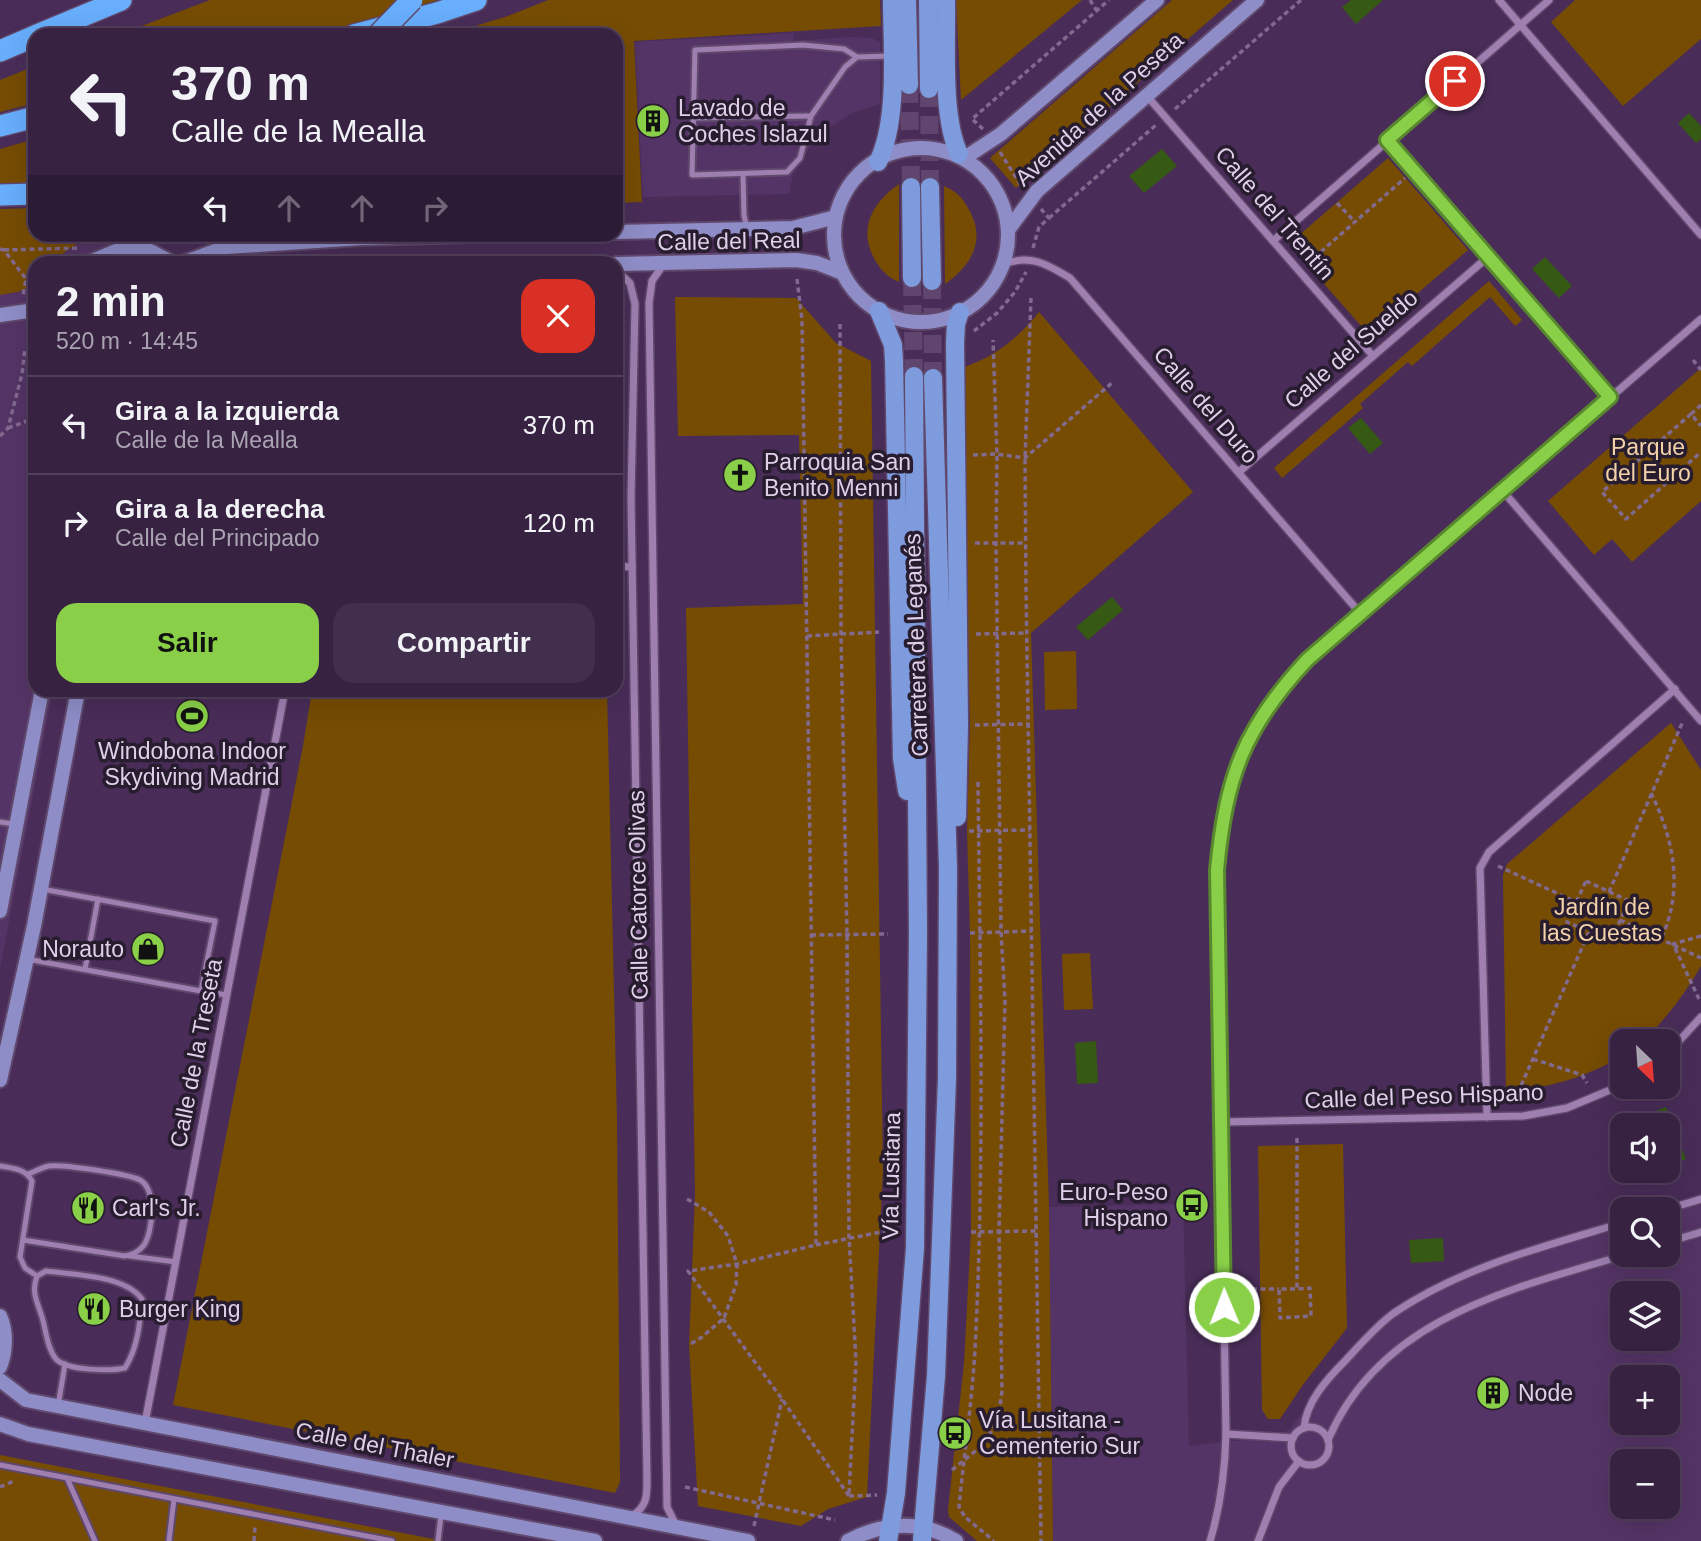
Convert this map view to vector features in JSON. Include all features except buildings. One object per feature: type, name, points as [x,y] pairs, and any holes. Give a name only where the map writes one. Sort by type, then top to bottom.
[{"type":"highway","points":[[53,28],[121,0]]},
{"type":"highway","points":[[385,28],[412,0]]},
{"type":"highway","points":[[380,28],[476,0]]},
{"type":"highway","points":[[0,51],[28,39]]},
{"type":"highway","points":[[0,126],[28,119]]},
{"type":"highway","points":[[0,195],[28,194]]},
{"type":"main road","points":[[878,162],[886,145],[890,118],[892,0]]},
{"type":"main road","points":[[907,0],[909,85]]},
{"type":"main road","points":[[928,0],[929,89]]},
{"type":"main road","points":[[946,0],[948,117],[952,139],[962,156]]},
{"type":"main road","points":[[911,187],[912,278]]},
{"type":"main road","points":[[930,187],[932,281]]},
{"type":"main road","points":[[879,311],[893,345],[902,758],[909,806],[916,826]]},
{"type":"main road","points":[[923,1534],[936,1376],[942,1248],[947,1078],[948,868],[957,831],[959,724],[954,343],[960,312]]},
{"type":"main road","name":"Carretera de Leganés","points":[[914,376],[916,826]]},
{"type":"main road","name":"Carretera de Leganés","points":[[933,378],[948,868]]},
{"type":"main road","name":"Vía Lusitana","points":[[889,1533],[896,1493],[915,1248],[918,934],[916,826]]},
{"type":"street","name":"Avenida de la Peseta","points":[[962,156],[1009,127],[1157,0]]},
{"type":"street","name":"Avenida de la Peseta","points":[[1008,230],[1037,191],[1257,0]]},
{"type":"street","points":[[1499,0],[1701,234]]},
{"type":"street","points":[[1273,241],[1549,0]]},
{"type":"street","name":"Calle del Trentín","points":[[1146,96],[1373,356]]},
{"type":"street","points":[[1387,140],[1610,397]]},
{"type":"street","points":[[920,150],[962,156],[989,178],[999,196],[1008,230],[1008,247],[1003,264],[987,293],[960,312],[940,320],[899,318],[879,311],[854,290],[840,272],[832,246],[832,218],[842,197],[864,171],[878,162],[920,150]]},
{"type":"street","name":"Calle del Real","points":[[623,232],[793,228],[832,218]]},
{"type":"street","points":[[202,256],[226,247],[301,242]]},
{"type":"street","points":[[104,256],[121,249],[150,251],[160,256]]},
{"type":"street","name":"Calle del Sueldo","points":[[1239,472],[1489,256]]},
{"type":"street","name":"Calle del Duro","points":[[1003,264],[1030,258],[1049,265],[1070,278],[1360,613]]},
{"type":"street","name":"Calle del Real","points":[[623,264],[796,260],[817,263],[840,272]]},
{"type":"street","name":"Calle Catorce Olivas","points":[[663,265],[652,281],[649,303],[667,1507],[677,1527]]},
{"type":"street","name":"Calle Catorce Olivas","points":[[623,277],[630,284],[635,304],[632,567],[647,1480],[647,1501],[642,1510],[629,1518]]},
{"type":"street","points":[[0,315],[28,311]]},
{"type":"street","points":[[1210,1541],[1225,1475],[1226,1434],[1217,870],[1222,820],[1231,779],[1247,739],[1278,691],[1307,660],[1701,319]]},
{"type":"street","points":[[1502,490],[1701,720]]},
{"type":"street","points":[[623,566],[632,567]]},
{"type":"street","points":[[1486,1117],[1480,868],[1489,852],[1675,690]]},
{"type":"street","points":[[0,911],[41,697]]},
{"type":"street","points":[[0,1080],[41,889],[77,697]]},
{"type":"street","name":"Calle de la Treseta","points":[[145,1423],[284,697]]},
{"type":"street","points":[[1680,1040],[1701,1017]]},
{"type":"street","name":"Calle del Peso Hispano","points":[[1222,1122],[1523,1116],[1567,1108],[1610,1090]]},
{"type":"street","points":[[1680,1205],[1701,1199]]},
{"type":"street","points":[[1610,1227],[1525,1252],[1435,1288],[1392,1314],[1323,1384],[1305,1419],[1304,1428],[1293,1438],[1292,1452],[1299,1461],[1309,1465],[1323,1460],[1340,1412],[1360,1385],[1388,1357],[1429,1326],[1486,1298],[1610,1260]]},
{"type":"street","points":[[1680,1238],[1701,1232]]},
{"type":"street","points":[[0,1316],[5,1325],[4,1358],[0,1367]]},
{"type":"street","name":"Calle del Thaler","points":[[0,1380],[26,1400],[748,1541]]},
{"type":"street","points":[[0,1424],[28,1434],[595,1541]]},
{"type":"street","points":[[1304,1428],[1318,1429],[1328,1440]]},
{"type":"street","points":[[1226,1434],[1293,1438]]},
{"type":"street","points":[[1258,1541],[1279,1487],[1299,1461]]},
{"type":"street","points":[[848,1541],[866,1531],[923,1534],[956,1541]]},
{"type":"lane","points":[[857,57],[845,66],[811,116],[800,158],[787,172],[692,175],[695,50],[803,45],[844,49],[857,57],[892,56]]},
{"type":"lane","points":[[694,118],[811,116]]},
{"type":"lane","points":[[743,174],[747,229]]},
{"type":"lane","points":[[0,821],[17,824]]},
{"type":"lane","points":[[41,889],[215,921],[201,991]]},
{"type":"lane","points":[[85,969],[97,900]]},
{"type":"lane","points":[[27,958],[227,995]]},
{"type":"lane","points":[[0,1166],[15,1168],[28,1174],[32,1181],[20,1257],[25,1268],[37,1276]]},
{"type":"lane","points":[[28,1174],[49,1166],[111,1173],[140,1180],[148,1189],[153,1202],[150,1225],[145,1244],[138,1252],[125,1256]]},
{"type":"lane","points":[[23,1240],[176,1262]]},
{"type":"lane","points":[[46,1271],[122,1282],[136,1290],[142,1299],[133,1354],[125,1368],[112,1371],[65,1364],[56,1359],[49,1345],[32,1289],[37,1276],[46,1271]]},
{"type":"lane","points":[[58,1406],[65,1364]]},
{"type":"lane","points":[[0,1465],[392,1541]]},
{"type":"lane","points":[[67,1478],[95,1541]]},
{"type":"lane","points":[[169,1541],[174,1499]]},
{"type":"lane","points":[[438,1541],[441,1512]]},
{"type":"path","points":[[1090,0],[1097,11]]},
{"type":"path","points":[[981,127],[972,119],[1109,0]]},
{"type":"path","points":[[1171,112],[1301,0]]},
{"type":"path","name":"Avenida de la Peseta","points":[[1049,218],[1158,122]]},
{"type":"path","points":[[1000,152],[1021,186]]},
{"type":"path","points":[[1305,266],[1406,177]]},
{"type":"path","points":[[1335,200],[1355,222]]},
{"type":"path","points":[[1032,253],[1039,227],[1049,218],[1042,211]]},
{"type":"path","points":[[2,249],[80,248]]},
{"type":"path","points":[[2,249],[26,279],[23,295]]},
{"type":"path","points":[[971,339],[974,329],[997,313],[1026,275]]},
{"type":"path","points":[[797,279],[802,320],[816,1245]]},
{"type":"path","points":[[1031,298],[1025,458],[1041,1541]]},
{"type":"path","points":[[840,324],[849,1237],[856,1361],[849,1496]]},
{"type":"path","points":[[952,1470],[984,1444],[998,1420],[1002,1391],[999,1231],[1005,1001],[1001,931],[997,454],[993,340]]},
{"type":"path","points":[[8,428],[22,374],[25,348]]},
{"type":"path","points":[[1693,360],[1701,370]]},
{"type":"path","points":[[964,455],[997,454],[1025,458],[1113,382]]},
{"type":"path","points":[[1701,405],[1602,492],[1626,519],[1701,452]]},
{"type":"path","points":[[1691,414],[1701,426]]},
{"type":"path","points":[[0,436],[8,428],[28,421]]},
{"type":"path","points":[[973,445],[973,462]]},
{"type":"path","points":[[966,542],[1026,543]]},
{"type":"path","points":[[974,542],[974,556]]},
{"type":"path","points":[[807,636],[879,632]]},
{"type":"path","points":[[968,634],[1027,633]]},
{"type":"path","points":[[975,634],[975,647]]},
{"type":"path","points":[[1609,892],[1683,721]]},
{"type":"path","points":[[970,725],[1028,724]]},
{"type":"path","points":[[978,778],[981,932],[979,1231],[975,1352],[959,1507],[965,1517],[994,1541]]},
{"type":"path","points":[[1651,793],[1667,831],[1675,865],[1670,922],[1661,939]]},
{"type":"path","points":[[967,831],[1030,830]]},
{"type":"path","points":[[1498,866],[1576,902]]},
{"type":"path","points":[[1586,881],[1629,901],[1611,941],[1567,922],[1576,902],[1586,881]]},
{"type":"path","points":[[1620,920],[1701,958]]},
{"type":"path","points":[[970,933],[1032,931]]},
{"type":"path","points":[[1521,1102],[1520,1088],[1589,932]]},
{"type":"path","points":[[811,935],[888,934]]},
{"type":"path","points":[[1673,944],[1701,936]]},
{"type":"path","points":[[1673,944],[1699,999]]},
{"type":"path","points":[[1533,1059],[1583,1075],[1587,1083]]},
{"type":"path","points":[[1297,1138],[1297,1289]]},
{"type":"path","points":[[687,1199],[709,1212],[728,1236],[737,1264],[736,1285],[724,1318],[689,1345]]},
{"type":"path","points":[[849,1496],[688,1271],[737,1264],[849,1237],[886,1231]]},
{"type":"path","points":[[971,1231],[1037,1231]]},
{"type":"path","points":[[1252,1289],[1310,1288],[1311,1317],[1280,1318],[1279,1289]]},
{"type":"path","points":[[754,1526],[782,1399]]},
{"type":"path","points":[[685,1487],[835,1520]]},
{"type":"path","points":[[849,1496],[877,1495]]},
{"type":"shaded area","points":[[1351,0],[1383,0],[1356,24],[1342,7]]},
{"type":"shaded area","points":[[794,33],[794,41],[849,37],[872,38],[880,43],[880,104],[854,112],[833,125],[809,148],[793,174],[789,194],[643,197],[635,42]]},
{"type":"shaded area","points":[[1689,113],[1701,126],[1701,139],[1696,143],[1678,123]]},
{"type":"shaded area","points":[[1162,149],[1177,166],[1144,193],[1129,176]]},
{"type":"shaded area","points":[[80,242],[137,242],[134,256],[60,256]]},
{"type":"shaded area","points":[[1545,257],[1572,286],[1559,298],[1532,269]]},
{"type":"shaded area","points":[[28,287],[28,697],[52,697],[0,969],[0,295]]},
{"type":"shaded area","points":[[1361,418],[1383,443],[1370,454],[1348,428]]},
{"type":"shaded area","points":[[1112,597],[1123,610],[1088,640],[1076,627]]},
{"type":"shaded area","points":[[1096,1041],[1098,1083],[1077,1084],[1075,1043]]},
{"type":"shaded area","points":[[1666,1107],[1668,1113],[1651,1113]]},
{"type":"shaded area","points":[[1680,1143],[1686,1159],[1680,1161]]},
{"type":"shaded area","points":[[1701,1199],[1701,1541],[1053,1541],[1049,1207],[1183,1204],[1189,1446],[1278,1436],[1290,1429],[1323,1384],[1392,1314],[1435,1288],[1525,1252],[1610,1227],[1610,1267],[1680,1267],[1680,1205]]},
{"type":"shaded area","points":[[1443,1238],[1444,1261],[1411,1263],[1409,1240]]},
{"type":"green space","points":[[210,0],[438,0],[345,28],[136,28]]},
{"type":"green space","points":[[548,0],[880,0],[881,26],[634,41],[642,202],[623,203],[623,28],[469,28]]},
{"type":"green space","points":[[956,0],[1082,0],[961,100]]},
{"type":"green space","points":[[1172,0],[1233,0],[1016,188],[990,158]]},
{"type":"green space","points":[[1575,0],[1701,0],[1701,39],[1623,106],[1551,22]]},
{"type":"green space","points":[[28,69],[28,105],[0,112],[0,80]]},
{"type":"green space","points":[[28,141],[28,186],[0,186],[0,149]]},
{"type":"green space","points":[[1388,158],[1468,250],[1369,335],[1289,244]]},
{"type":"green space","points":[[899,184],[899,282],[888,276],[878,264],[870,249],[868,227],[875,208]]},
{"type":"green space","points":[[944,186],[955,192],[963,201],[974,219],[976,230],[974,250],[969,260],[955,277],[945,284]]},
{"type":"green space","points":[[28,208],[28,242],[80,242],[60,256],[28,256],[28,287],[0,295],[0,209]]},
{"type":"green space","points":[[1489,281],[1522,320],[1515,326],[1490,297],[1412,366],[1408,362],[1360,404],[1363,408],[1282,478],[1274,468]]},
{"type":"green space","points":[[675,297],[796,298],[836,343],[871,361],[883,1170],[867,1497],[828,1509],[801,1526],[698,1506],[689,1345],[695,1194],[686,608],[803,604],[799,435],[678,436]]},
{"type":"green space","points":[[1039,312],[1193,492],[1031,633],[1049,1207],[1053,1541],[977,1541],[949,1517],[948,1510],[964,1363],[971,1231],[967,831],[970,725],[964,455],[965,367],[1006,345]]},
{"type":"green space","name":"Parque del Euro","points":[[1701,368],[1701,501],[1632,562],[1612,539],[1594,555],[1548,501]]},
{"type":"green space","points":[[1076,651],[1077,709],[1045,710],[1044,652]]},
{"type":"green space","points":[[311,697],[607,697],[617,1121],[620,1482],[615,1493],[173,1405]]},
{"type":"green space","name":"Jardín de las Cuestas","points":[[1671,723],[1701,770],[1701,966],[1655,1029],[1610,1029],[1610,1062],[1566,1081],[1506,1091],[1503,875],[1507,864]]},
{"type":"green space","points":[[1090,953],[1093,1009],[1064,1010],[1062,954]]},
{"type":"green space","points":[[1343,1144],[1347,1328],[1280,1419],[1268,1419],[1262,1410],[1258,1146]]},
{"type":"green space","points":[[0,1455],[444,1541],[0,1541]]},
{"type":"tunnel","points":[[909,85],[911,187]]},
{"type":"tunnel","points":[[929,89],[930,187]]},
{"type":"tunnel","points":[[912,278],[914,376]]},
{"type":"tunnel","points":[[932,281],[933,378]]},
{"type":"place","name":"Lavado de Coches Islazul","points":[[653,121]]},
{"type":"place","name":"Parroquia San Benito Menni","points":[[740,475]]},
{"type":"place","name":"Windobona Indoor Skydiving Madrid","points":[[192,716]]},
{"type":"place","name":"Norauto","points":[[148,949]]},
{"type":"place","name":"Euro-Peso Hispano","points":[[1192,1205]]},
{"type":"place","name":"Carl's Jr.","points":[[88,1208]]},
{"type":"place","name":"Burger King","points":[[94,1309]]},
{"type":"place","name":"Node","points":[[1493,1393]]},
{"type":"place","name":"Vía Lusitana - Cementerio Sur","points":[[955,1433]]},
{"type":"route","points":[[1224,1307],[1217,870],[1222,820],[1231,779],[1247,739],[1278,691],[1307,660],[1610,397],[1387,140],[1455,81]]}]
